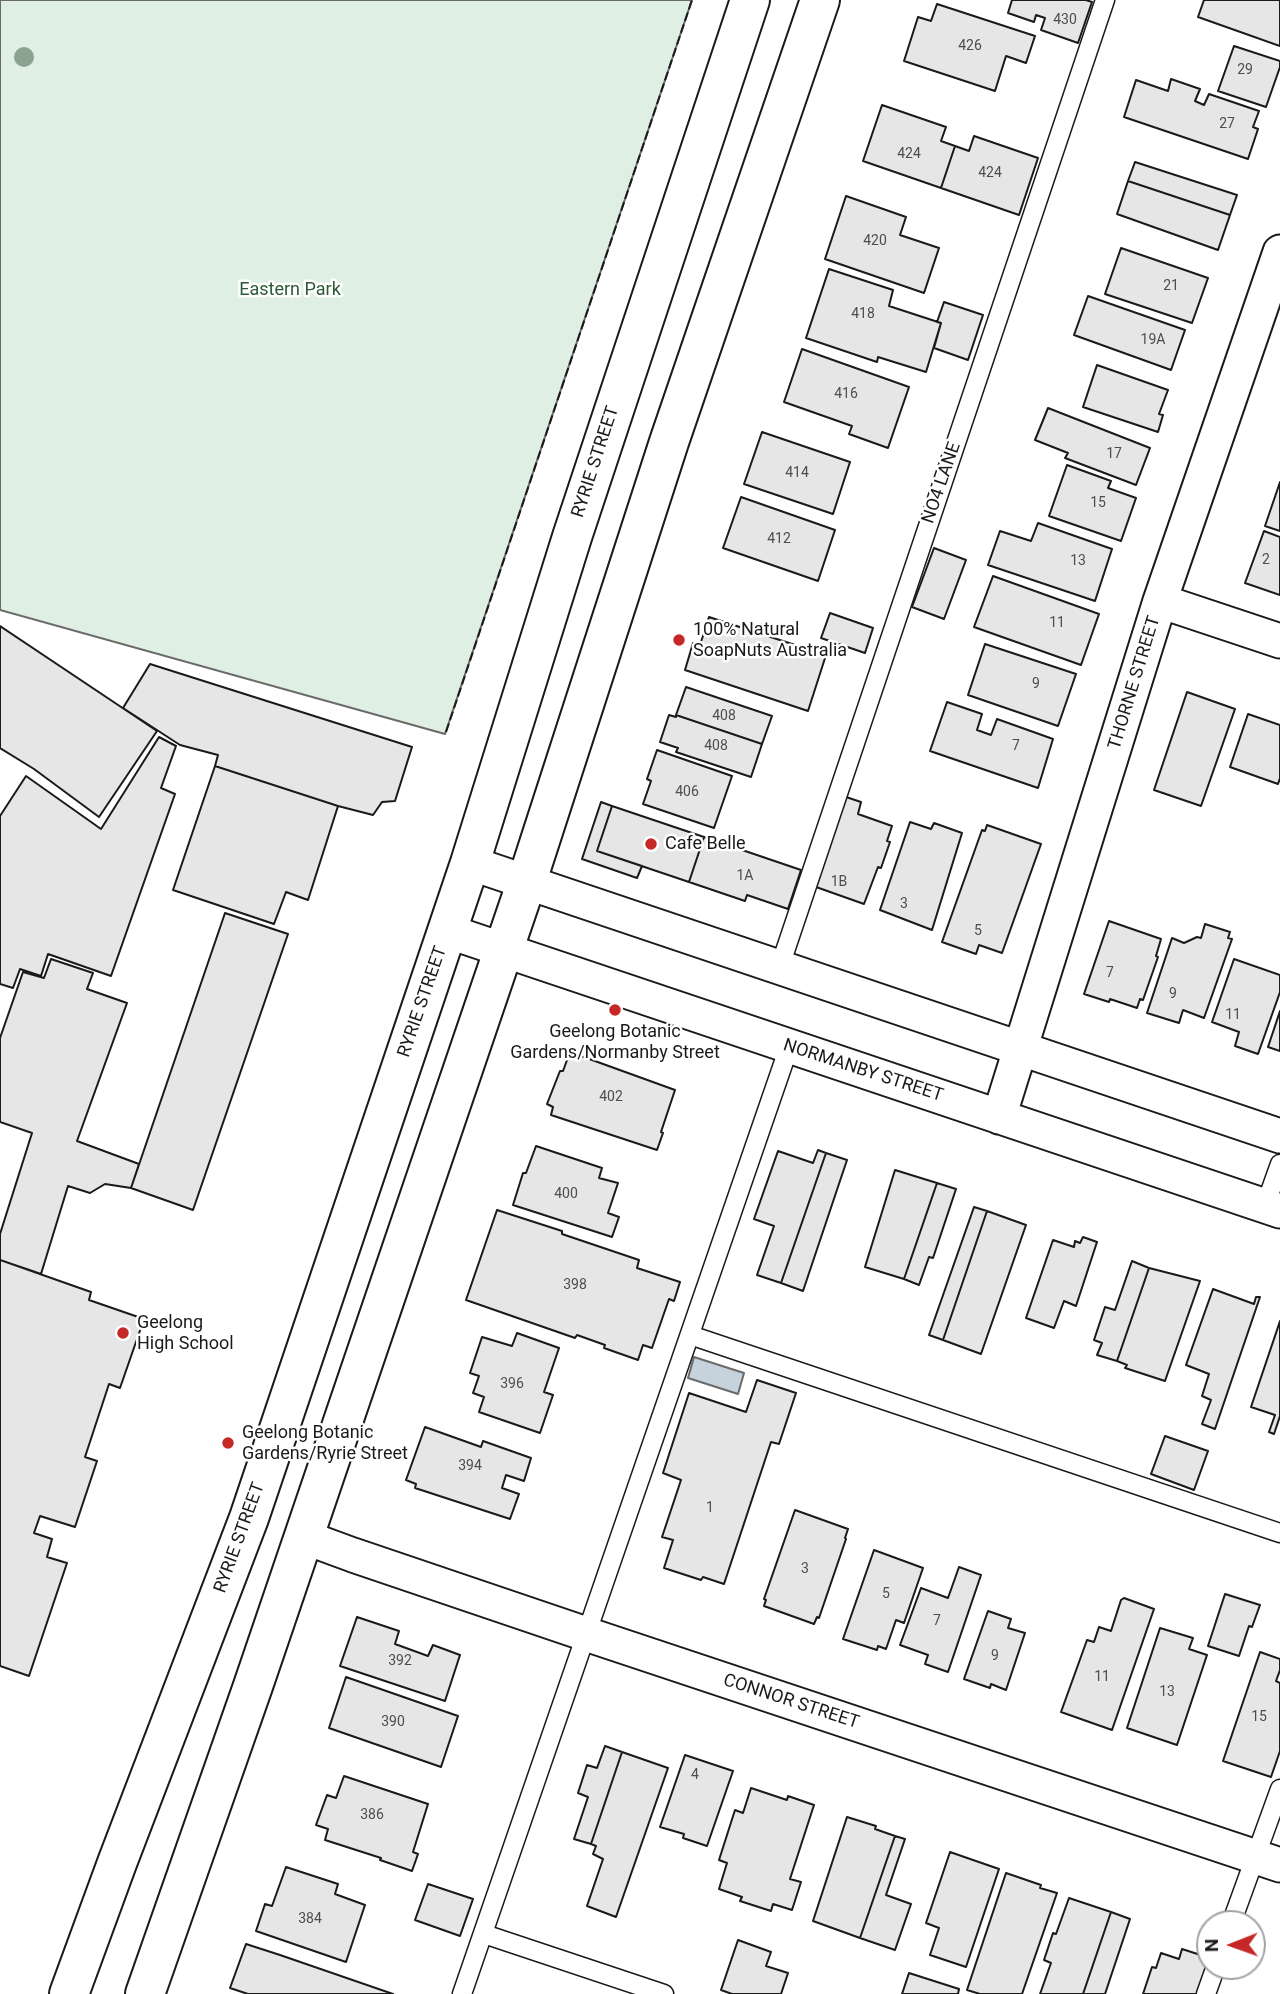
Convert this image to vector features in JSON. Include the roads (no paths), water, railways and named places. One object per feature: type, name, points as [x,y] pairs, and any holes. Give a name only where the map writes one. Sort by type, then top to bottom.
[{"type":"main road","name":"RYRIE STREET","points":[[69,1994],[248,1518],[470,863],[572,537],[750,0]]},
{"type":"main road","points":[[145,1994],[504,950],[669,442],[820,0]]},
{"type":"main road","points":[[248,1518],[304,1537]]},
{"type":"street","name":"THORNE STREET","points":[[999,1117],[1160,601],[1280,252]]},
{"type":"street","points":[[1160,601],[1280,641]]},
{"type":"street","points":[[470,863],[1280,1136]]},
{"type":"street","name":"NORMANBY STREET","points":[[447,931],[1273,1209]]},
{"type":"street","name":"CONNOR STREET","points":[[304,1537],[353,1556],[1268,1861]]},
{"type":"lane","name":"NO4 LANE","points":[[780,966],[1105,0]]},
{"type":"lane","points":[[462,1994],[789,1047]]},
{"type":"lane","points":[[1273,1209],[1280,1164]]},
{"type":"lane","points":[[690,1335],[1280,1533]]},
{"type":"lane","points":[[1239,1910],[1268,1861],[1280,1789]]},
{"type":"lane","points":[[484,1934],[664,1994]]},
{"type":"place","name":"100% Natural SoapNuts Australia","points":[[679,640]]},
{"type":"place","name":"Cafe Belle","points":[[651,844]]},
{"type":"place","name":"Geelong Botanic Gardens/Normanby Street","points":[[615,1010]]},
{"type":"place","name":"Geelong High School","points":[[123,1333]]},
{"type":"place","name":"Geelong Botanic Gardens/Ryrie Street","points":[[228,1443]]},
{"type":"park label","name":"Eastern Park","points":[[290,290]]}]
